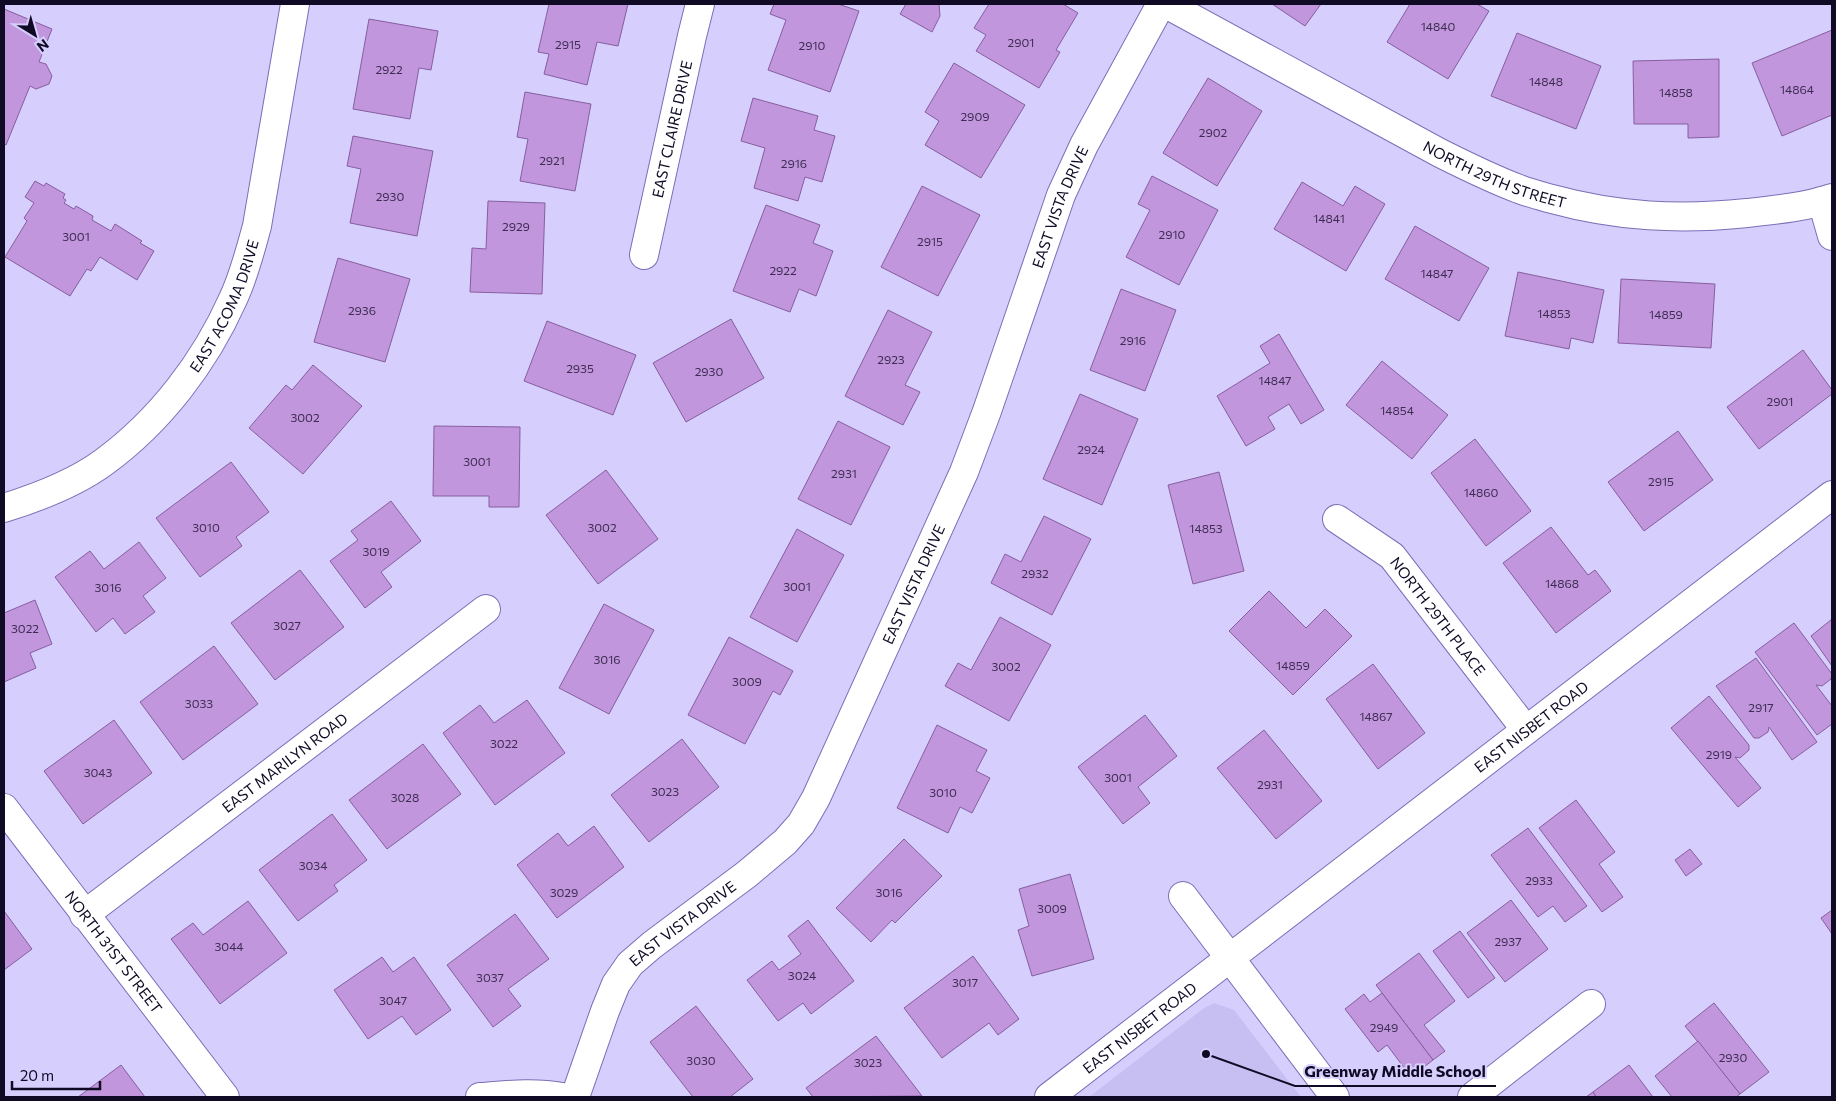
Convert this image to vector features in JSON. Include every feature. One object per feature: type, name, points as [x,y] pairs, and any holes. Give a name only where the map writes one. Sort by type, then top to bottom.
[{"type":"street","name":"EAST ACOMA DRIVE","points":[[4,508],[65,484],[104,462],[140,431],[172,397],[197,366],[234,299],[250,250],[256,226],[295,4]]},
{"type":"street","name":"EAST CLAIRE DRIVE","points":[[644,255],[700,4]]},
{"type":"street","name":"EAST VISTA DRIVE","points":[[575,1097],[616,984],[630,964],[652,945],[747,874],[785,842],[801,824],[816,798],[964,472],[987,411],[1061,195],[1084,145],[1161,4]]},
{"type":"street","name":"NORTH 29TH STREET","points":[[1166,4],[1440,154],[1483,175],[1521,190],[1611,212],[1666,218],[1713,217],[1827,200],[1832,236]]},
{"type":"street","name":"EAST NISBET ROAD","points":[[1049,1097],[1832,495]]},
{"type":"street","name":"NORTH 29TH PLACE","points":[[1337,519],[1392,556],[1526,730]]},
{"type":"street","name":"EAST MARILYN ROAD","points":[[84,915],[486,609]]},
{"type":"street","name":"NORTH 31ST STREET","points":[[4,808],[225,1097]]},
{"type":"street","points":[[1183,896],[1335,1097]]},
{"type":"street","points":[[1472,1097],[1591,1004]]},
{"type":"street","points":[[480,1097],[534,1095],[562,1097]]},
{"type":"shaded area","points":[[1214,1003],[1234,1010],[1301,1097],[1089,1097],[1204,1008]]},
{"type":"building","points":[[549,4],[628,4],[618,46],[597,42],[587,85],[544,74],[549,54],[538,52]]},
{"type":"building","points":[[774,4],[838,4],[859,11],[830,92],[768,70],[786,20],[770,14]]},
{"type":"building","points":[[906,4],[939,4],[940,16],[932,32],[900,14]]},
{"type":"building","points":[[989,4],[1063,4],[1078,13],[1056,50],[1060,52],[1039,88],[976,51],[986,35],[974,28]]},
{"type":"building","points":[[1272,4],[1321,4],[1305,26]]},
{"type":"building","points":[[1410,4],[1477,4],[1489,11],[1448,79],[1387,42]]},
{"type":"building","points":[[4,9],[52,29],[39,62],[46,64],[52,76],[49,84],[36,89],[30,86],[6,145],[4,144]]},
{"type":"building","points":[[369,19],[438,31],[431,70],[419,68],[410,119],[353,109]]},
{"type":"building","points":[[1832,30],[1832,115],[1782,136],[1752,63]]},
{"type":"building","points":[[1517,33],[1601,66],[1576,129],[1491,96]]},
{"type":"building","points":[[1719,59],[1719,137],[1688,138],[1688,124],[1634,124],[1633,61]]},
{"type":"building","points":[[954,63],[1025,105],[981,178],[925,145],[939,121],[925,112]]},
{"type":"building","points":[[1208,78],[1262,111],[1217,186],[1163,153]]},
{"type":"building","points":[[525,92],[591,104],[575,191],[520,181],[528,139],[517,137]]},
{"type":"building","points":[[753,98],[818,116],[814,130],[835,136],[822,182],[805,177],[798,201],[754,188],[765,148],[741,141]]},
{"type":"building","points":[[353,136],[433,151],[417,236],[350,223],[361,169],[347,166]]},
{"type":"building","points":[[1152,176],[1218,210],[1179,285],[1126,257],[1150,210],[1138,204]]},
{"type":"building","points":[[35,181],[44,186],[46,183],[65,194],[63,198],[66,200],[64,203],[74,209],[76,206],[93,216],[92,220],[111,231],[115,224],[154,251],[137,280],[100,257],[91,271],[87,269],[70,296],[5,257],[27,221],[24,218],[34,203],[25,197]]},
{"type":"building","points":[[1302,182],[1343,206],[1355,186],[1385,204],[1346,271],[1274,229]]},
{"type":"building","points":[[922,186],[980,215],[938,296],[881,267]]},
{"type":"building","points":[[488,201],[545,203],[542,294],[470,292],[472,248],[486,249]]},
{"type":"building","points":[[766,205],[820,225],[813,243],[833,251],[816,296],[799,289],[790,312],[733,291]]},
{"type":"building","points":[[1415,226],[1489,268],[1459,321],[1385,279]]},
{"type":"building","points":[[338,258],[410,279],[385,362],[314,342]]},
{"type":"building","points":[[1518,272],[1604,290],[1593,343],[1571,338],[1569,349],[1505,336]]},
{"type":"building","points":[[1621,279],[1715,284],[1711,348],[1618,343]]},
{"type":"building","points":[[1121,289],[1176,310],[1145,391],[1090,370]]},
{"type":"building","points":[[888,310],[932,332],[905,385],[920,392],[903,425],[845,396]]},
{"type":"building","points":[[731,319],[764,378],[686,422],[653,363]]},
{"type":"building","points":[[547,321],[636,355],[613,415],[524,381]]},
{"type":"building","points":[[1279,334],[1324,410],[1301,424],[1289,404],[1268,417],[1275,429],[1246,446],[1217,396],[1270,363],[1260,346]]},
{"type":"building","points":[[1803,350],[1832,390],[1832,394],[1759,449],[1727,407]]},
{"type":"building","points":[[1382,361],[1448,415],[1412,459],[1346,405]]},
{"type":"building","points":[[313,365],[362,406],[303,474],[249,428],[286,385],[292,390]]},
{"type":"building","points":[[1080,394],[1138,419],[1102,505],[1043,479]]},
{"type":"building","points":[[838,421],[890,447],[851,525],[798,499]]},
{"type":"building","points":[[434,426],[520,427],[519,507],[489,507],[489,496],[433,496]]},
{"type":"building","points":[[1678,431],[1713,480],[1644,531],[1608,482]]},
{"type":"building","points":[[1475,439],[1531,511],[1486,546],[1431,473]]},
{"type":"building","points":[[231,462],[269,512],[236,537],[242,546],[200,577],[156,518]]},
{"type":"building","points":[[606,470],[658,539],[598,584],[546,515]]},
{"type":"building","points":[[1219,472],[1244,571],[1193,584],[1168,485]]},
{"type":"building","points":[[391,501],[421,541],[381,572],[392,587],[365,608],[330,561],[358,540],[351,531]]},
{"type":"building","points":[[1044,516],[1091,539],[1052,615],[991,583],[1005,554],[1021,562]]},
{"type":"building","points":[[1551,527],[1588,575],[1595,570],[1611,591],[1556,633],[1503,563]]},
{"type":"building","points":[[797,529],[844,555],[797,642],[750,617]]},
{"type":"building","points":[[139,542],[166,578],[143,596],[155,612],[125,634],[113,618],[96,632],[55,577],[90,551],[104,569]]},
{"type":"building","points":[[300,570],[344,627],[275,680],[231,623]]},
{"type":"building","points":[[1269,591],[1306,628],[1325,609],[1352,636],[1293,695],[1229,631]]},
{"type":"building","points":[[35,600],[52,644],[30,653],[36,668],[4,682],[4,613]]},
{"type":"building","points":[[604,604],[654,630],[609,714],[559,688]]},
{"type":"building","points":[[1000,617],[1051,645],[1009,721],[945,686],[958,663],[971,670]]},
{"type":"building","points":[[1832,619],[1832,666],[1811,636]]},
{"type":"building","points":[[1794,623],[1832,674],[1831,679],[1822,686],[1816,685],[1832,706],[1832,724],[1817,735],[1755,652]]},
{"type":"building","points":[[729,637],[793,671],[780,695],[773,691],[745,744],[688,715]]},
{"type":"building","points":[[214,646],[258,704],[183,760],[140,702]]},
{"type":"building","points":[[1756,658],[1817,742],[1792,760],[1769,727],[1768,732],[1759,738],[1754,738],[1716,686]]},
{"type":"building","points":[[1373,664],[1425,733],[1378,769],[1326,699]]},
{"type":"building","points":[[1709,696],[1749,745],[1749,750],[1740,758],[1735,757],[1761,788],[1738,807],[1671,728]]},
{"type":"building","points":[[527,700],[565,753],[495,805],[443,733],[480,705],[494,723]]},
{"type":"building","points":[[1145,715],[1177,756],[1138,787],[1150,803],[1123,824],[1078,767]]},
{"type":"building","points":[[114,720],[152,773],[83,824],[44,771]]},
{"type":"building","points":[[937,725],[987,750],[976,771],[990,778],[972,813],[960,807],[948,833],[897,808]]},
{"type":"building","points":[[1264,730],[1322,801],[1276,839],[1217,768]]},
{"type":"building","points":[[682,739],[719,787],[649,842],[611,795]]},
{"type":"building","points":[[423,744],[461,794],[387,849],[349,800]]},
{"type":"building","points":[[1576,800],[1615,852],[1599,864],[1623,897],[1602,912],[1539,828]]},
{"type":"building","points":[[332,814],[367,860],[334,885],[338,891],[298,921],[259,870]]},
{"type":"building","points":[[594,826],[624,867],[557,918],[517,865],[558,833],[568,846]]},
{"type":"building","points":[[1528,828],[1587,906],[1565,922],[1553,906],[1538,917],[1491,855]]},
{"type":"building","points":[[904,839],[942,876],[895,923],[892,920],[871,942],[836,908]]},
{"type":"building","points":[[1690,849],[1702,864],[1686,876],[1675,860]]},
{"type":"building","points":[[1070,874],[1094,959],[1032,976],[1018,930],[1029,926],[1019,889]]},
{"type":"building","points":[[1511,900],[1548,949],[1505,982],[1467,933]]},
{"type":"building","points":[[248,901],[287,953],[220,1004],[171,939],[193,923],[203,935]]},
{"type":"building","points":[[1832,910],[1832,934],[1821,918]]},
{"type":"building","points":[[4,911],[32,949],[4,970]]},
{"type":"building","points":[[515,914],[549,959],[508,989],[521,1006],[493,1027],[447,965]]},
{"type":"building","points":[[808,920],[854,981],[811,1014],[803,1003],[778,1021],[747,980],[772,961],[779,970],[801,954],[788,936]]},
{"type":"building","points":[[1460,931],[1495,978],[1468,998],[1433,951]]},
{"type":"building","points":[[1419,953],[1455,1001],[1424,1025],[1445,1051],[1433,1060],[1376,985]]},
{"type":"building","points":[[973,956],[1019,1019],[998,1035],[989,1023],[942,1058],[904,1008]]},
{"type":"building","points":[[382,957],[393,972],[414,957],[451,1010],[416,1035],[402,1016],[368,1039],[334,990]]},
{"type":"building","points":[[1382,993],[1433,1060],[1411,1077],[1387,1045],[1378,1052],[1345,1009],[1364,994],[1370,1002]]},
{"type":"building","points":[[1714,1003],[1769,1072],[1740,1094],[1685,1026]]},
{"type":"building","points":[[696,1006],[753,1079],[730,1097],[693,1097],[650,1042]]},
{"type":"building","points":[[876,1036],[922,1096],[813,1097],[806,1088]]},
{"type":"building","points":[[1698,1041],[1740,1094],[1736,1097],[1672,1097],[1655,1076]]},
{"type":"building","points":[[121,1065],[145,1097],[78,1097]]},
{"type":"building","points":[[1629,1065],[1653,1097],[1596,1097],[1593,1092]]},
{"type":"building","points":[[1593,1092],[1596,1097],[1586,1097]]},
{"type":"place","name":"Greenway Middle School","points":[[1206,1054]]}]
